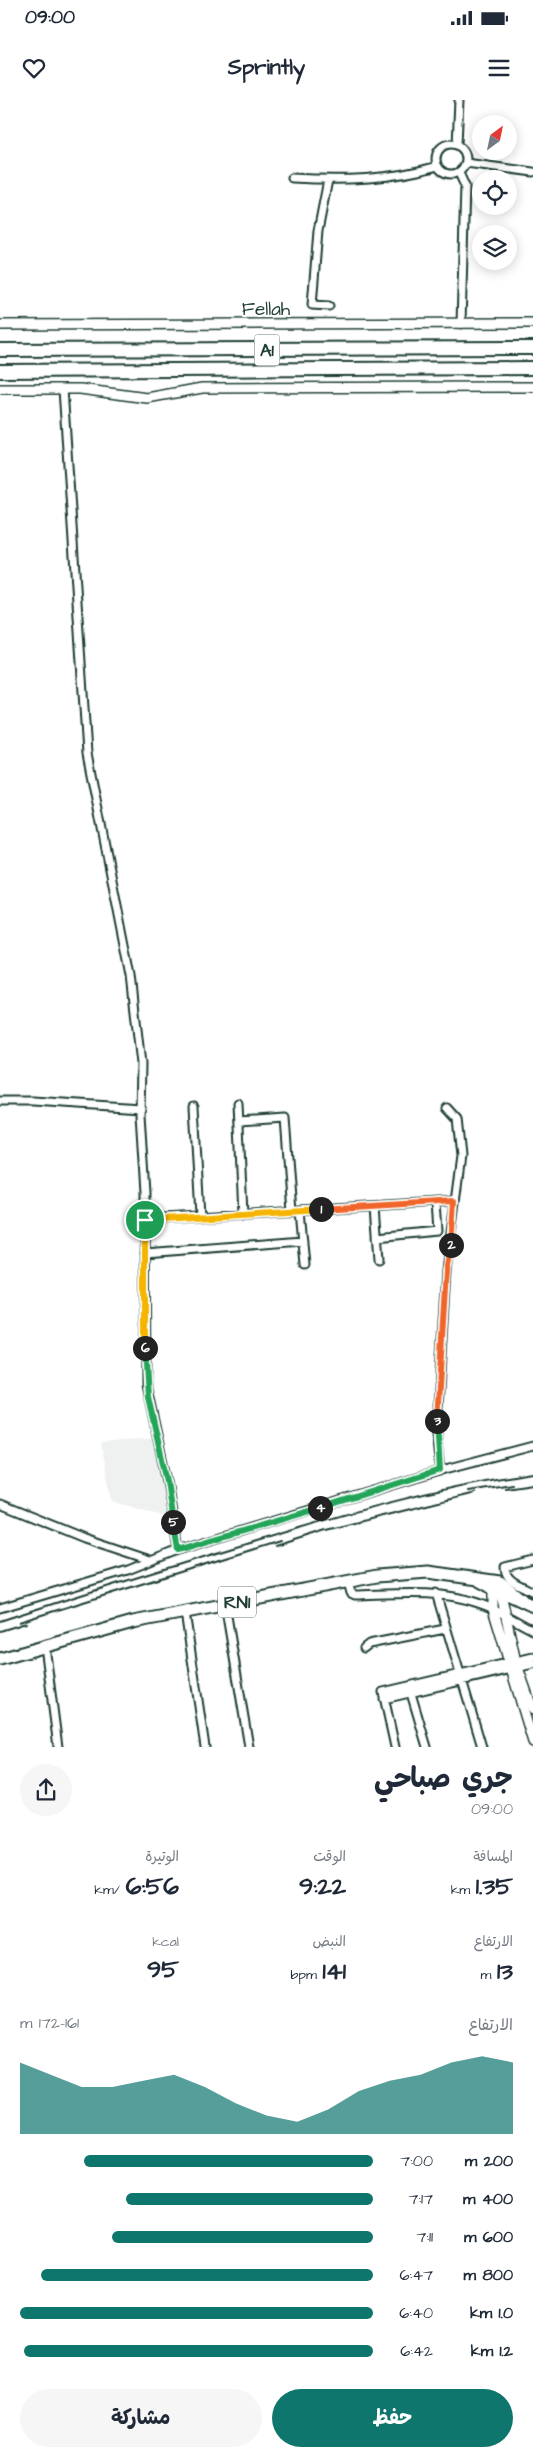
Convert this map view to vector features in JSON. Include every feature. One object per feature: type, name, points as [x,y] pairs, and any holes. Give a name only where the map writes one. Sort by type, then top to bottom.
[{"type":"highway","name":"A1","points":[[0,350],[533,348]]},
{"type":"highway","name":"A1","points":[[0,371],[533,368]]},
{"type":"main road","name":"RN1","points":[[0,1659],[133,1622],[377,1576],[428,1572],[478,1580],[533,1606]]},
{"type":"street","points":[[457,145],[459,100]]},
{"type":"street","points":[[452,144],[457,145],[464,151],[466,163],[459,173],[445,174],[438,166],[436,156],[442,147],[452,144]]},
{"type":"street","points":[[466,163],[533,172]]},
{"type":"street","points":[[292,178],[328,180],[390,176],[438,166]]},
{"type":"street","points":[[459,173],[465,186],[461,324]]},
{"type":"street","points":[[328,180],[318,231],[312,305],[329,306]]},
{"type":"street","name":"Fellah","points":[[0,325],[533,323]]},
{"type":"street","points":[[0,389],[94,390],[147,398],[188,389],[211,388],[533,387]]},
{"type":"street","points":[[63,389],[84,727],[135,998],[141,1064],[140,1108],[145,1220],[146,1384],[167,1481],[178,1550]]},
{"type":"street","points":[[0,1101],[33,1101],[140,1108]]},
{"type":"street","points":[[238,1103],[243,1214]]},
{"type":"street","points":[[194,1106],[200,1216]]},
{"type":"street","points":[[440,1470],[437,1441],[440,1358],[454,1201],[461,1156],[458,1118],[447,1108]]},
{"type":"street","points":[[239,1121],[285,1118],[296,1211],[303,1241],[305,1265]]},
{"type":"street","points":[[145,1220],[454,1201]]},
{"type":"street","points":[[377,1237],[438,1231],[435,1202]]},
{"type":"street","points":[[375,1206],[379,1259]]},
{"type":"street","points":[[145,1253],[303,1241]]},
{"type":"street","points":[[0,1608],[128,1570],[178,1550],[440,1470],[533,1446]]},
{"type":"street","points":[[0,1504],[84,1538],[150,1560]]},
{"type":"street","points":[[533,1560],[504,1567],[499,1573],[493,1609],[513,1666],[533,1709]]},
{"type":"street","points":[[504,1567],[508,1578],[533,1592]]},
{"type":"street","points":[[348,1582],[351,1593],[355,1595],[436,1594],[467,1599],[493,1609],[533,1630]]},
{"type":"street","points":[[498,1588],[513,1666],[533,1742]]},
{"type":"street","points":[[436,1594],[482,1747]]},
{"type":"street","points":[[224,1604],[249,1747]]},
{"type":"street","points":[[185,1612],[206,1747]]},
{"type":"street","points":[[364,1648],[369,1644],[445,1629]]},
{"type":"street","points":[[45,1646],[58,1747]]},
{"type":"street","points":[[513,1666],[533,1657]]},
{"type":"street","points":[[395,1747],[383,1692],[513,1666],[533,1664]]},
{"type":"street","points":[[384,1699],[411,1694],[460,1678]]},
{"type":"street","points":[[408,1686],[427,1747]]},
{"type":"shaded area","points":[[156,1438],[169,1518],[112,1501],[101,1443]]},
{"type":"railway","points":[[0,1621],[353,1512],[460,1486],[533,1473]]},
{"type":"railway","points":[[468,1491],[512,1484]]},
{"type":"railway","points":[[505,1488],[533,1484]]},
{"type":"railway","points":[[275,1546],[326,1530],[475,1493]]},
{"type":"railway","points":[[19,1622],[280,1541]]},
{"type":"railway","points":[[0,1631],[26,1623]]},
{"type":"route","points":[[454,1201],[441,1339],[437,1441],[440,1470],[289,1518],[178,1550],[167,1481],[146,1384],[144,1318],[145,1220],[454,1201]]}]
